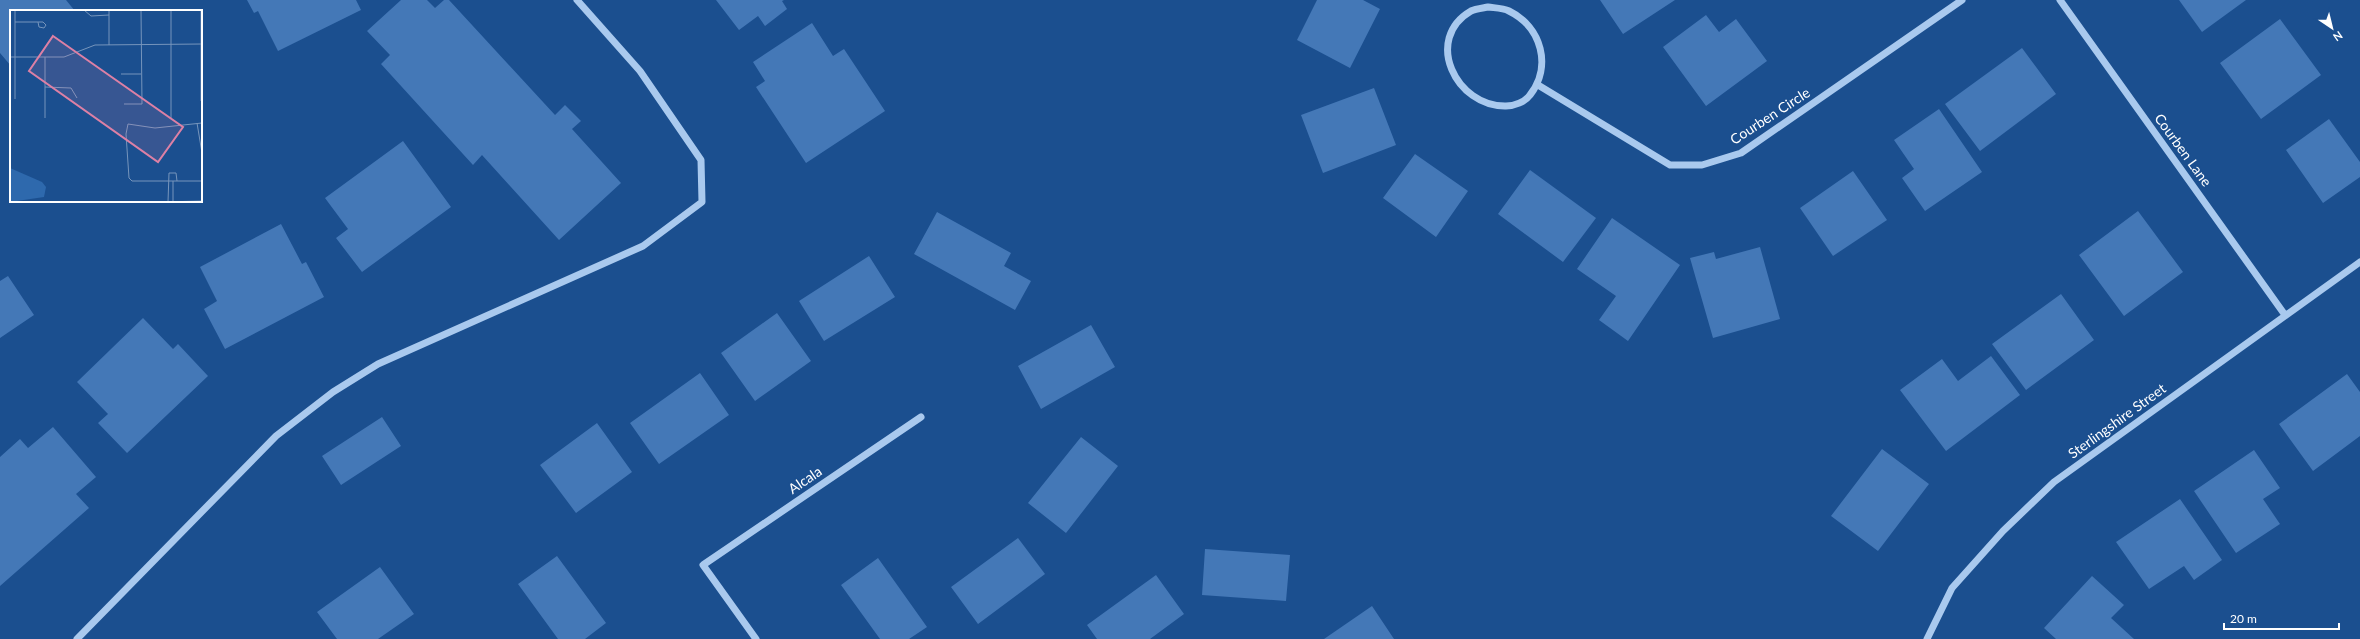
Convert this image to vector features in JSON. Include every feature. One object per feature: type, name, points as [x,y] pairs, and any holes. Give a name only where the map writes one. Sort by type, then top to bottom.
[{"type":"street","points":[[77,639],[276,436],[333,392],[378,364],[643,246],[702,202],[701,160],[640,71],[577,0]]},
{"type":"street","name":"Courben Circle","points":[[1538,85],[1670,165],[1702,165],[1741,153],[1962,0]]},
{"type":"street","name":"Courben Lane","points":[[2060,0],[2285,315]]},
{"type":"street","points":[[1488,7],[1509,11],[1527,24],[1539,43],[1543,65],[1538,85],[1528,99],[1512,106],[1495,106],[1478,101],[1463,90],[1452,73],[1448,54],[1449,36],[1458,21],[1471,11],[1488,7]]},
{"type":"street","name":"Sterlingshire Street","points":[[1927,639],[1952,588],[2003,531],[2054,482],[2360,262]]},
{"type":"street","name":"Alcala","points":[[756,639],[703,565],[921,416]]},
{"type":"building","points":[[0,0],[66,0],[74,10],[10,10],[10,65],[0,53]]},
{"type":"building","points":[[247,0],[356,0],[361,10],[278,51],[258,11],[254,13]]},
{"type":"building","points":[[401,0],[427,0],[435,8],[444,0],[449,0],[555,115],[565,105],[581,121],[572,129],[621,183],[559,240],[482,155],[473,165],[381,64],[390,55],[367,31]]},
{"type":"building","points":[[716,0],[784,0],[782,1],[787,9],[765,26],[758,16],[739,30]]},
{"type":"building","points":[[1317,0],[1363,0],[1380,9],[1350,68],[1297,40]]},
{"type":"building","points":[[1600,0],[1675,0],[1623,34]]},
{"type":"building","points":[[2179,0],[2246,0],[2202,32]]},
{"type":"building","points":[[1706,15],[1719,32],[1736,19],[1767,61],[1706,106],[1663,47]]},
{"type":"building","points":[[2280,19],[2321,75],[2261,119],[2220,63]]},
{"type":"building","points":[[812,23],[833,56],[844,49],[885,111],[806,163],[756,87],[765,81],[753,62]]},
{"type":"building","points":[[2022,48],[2056,94],[1980,151],[1945,104]]},
{"type":"building","points":[[1374,88],[1396,145],[1323,173],[1301,115]]},
{"type":"building","points":[[1939,109],[1982,172],[1925,211],[1902,178],[1914,169],[1894,140]]},
{"type":"building","points":[[2329,119],[2360,162],[2360,177],[2323,203],[2286,150]]},
{"type":"building","points":[[403,141],[451,207],[362,272],[336,238],[348,229],[325,198]]},
{"type":"building","points":[[1415,154],[1468,191],[1436,237],[1383,198]]},
{"type":"building","points":[[1530,170],[1596,218],[1563,262],[1498,214]]},
{"type":"building","points":[[1853,171],[1887,220],[1833,256],[1800,208]]},
{"type":"building","points":[[2138,211],[2183,272],[2124,316],[2079,255]]},
{"type":"building","points":[[937,212],[1011,253],[1004,266],[1031,281],[1015,310],[914,254]]},
{"type":"building","points":[[1612,218],[1680,265],[1628,341],[1599,320],[1616,296],[1577,269]]},
{"type":"building","points":[[281,224],[302,264],[306,262],[324,297],[225,349],[204,309],[217,301],[200,267]]},
{"type":"building","points":[[1760,247],[1780,319],[1713,338],[1690,258],[1714,252],[1716,259]]},
{"type":"building","points":[[869,256],[895,297],[824,341],[799,301]]},
{"type":"building","points":[[8,276],[34,315],[0,338],[0,281]]},
{"type":"building","points":[[2061,294],[2094,340],[2026,390],[1992,344]]},
{"type":"building","points":[[777,313],[811,361],[755,401],[721,353]]},
{"type":"building","points":[[143,318],[173,349],[178,344],[208,376],[127,453],[98,423],[108,414],[77,382]]},
{"type":"building","points":[[1091,325],[1115,367],[1041,409],[1018,366]]},
{"type":"building","points":[[1991,356],[2020,395],[1946,451],[1900,390],[1942,359],[1958,381]]},
{"type":"building","points":[[700,373],[729,415],[659,464],[630,423]]},
{"type":"building","points":[[2347,374],[2360,392],[2360,436],[2313,471],[2279,424]]},
{"type":"building","points":[[382,417],[401,446],[341,485],[322,456]]},
{"type":"building","points":[[597,423],[632,472],[576,513],[540,465]]},
{"type":"building","points":[[53,427],[96,477],[76,494],[89,508],[0,586],[0,457],[20,439],[28,448]]},
{"type":"building","points":[[1081,437],[1118,466],[1066,533],[1028,503]]},
{"type":"building","points":[[1882,449],[1929,484],[1878,551],[1831,516]]},
{"type":"building","points":[[2254,450],[2280,488],[2263,499],[2280,524],[2236,553],[2194,491]]},
{"type":"building","points":[[2180,499],[2222,560],[2194,580],[2184,566],[2149,589],[2116,542]]},
{"type":"building","points":[[1018,538],[1045,574],[978,624],[951,587]]},
{"type":"building","points":[[1205,549],[1290,555],[1286,601],[1202,595]]},
{"type":"building","points":[[557,556],[606,623],[585,639],[558,639],[518,584]]},
{"type":"building","points":[[878,558],[927,627],[909,639],[880,639],[841,585]]},
{"type":"building","points":[[380,567],[414,614],[378,639],[337,639],[317,612]]},
{"type":"building","points":[[1156,575],[1184,614],[1150,639],[1097,639],[1087,625]]},
{"type":"building","points":[[2092,576],[2124,605],[2111,618],[2134,639],[2056,639],[2044,628]]},
{"type":"building","points":[[1372,606],[1394,639],[1324,639]]}]
